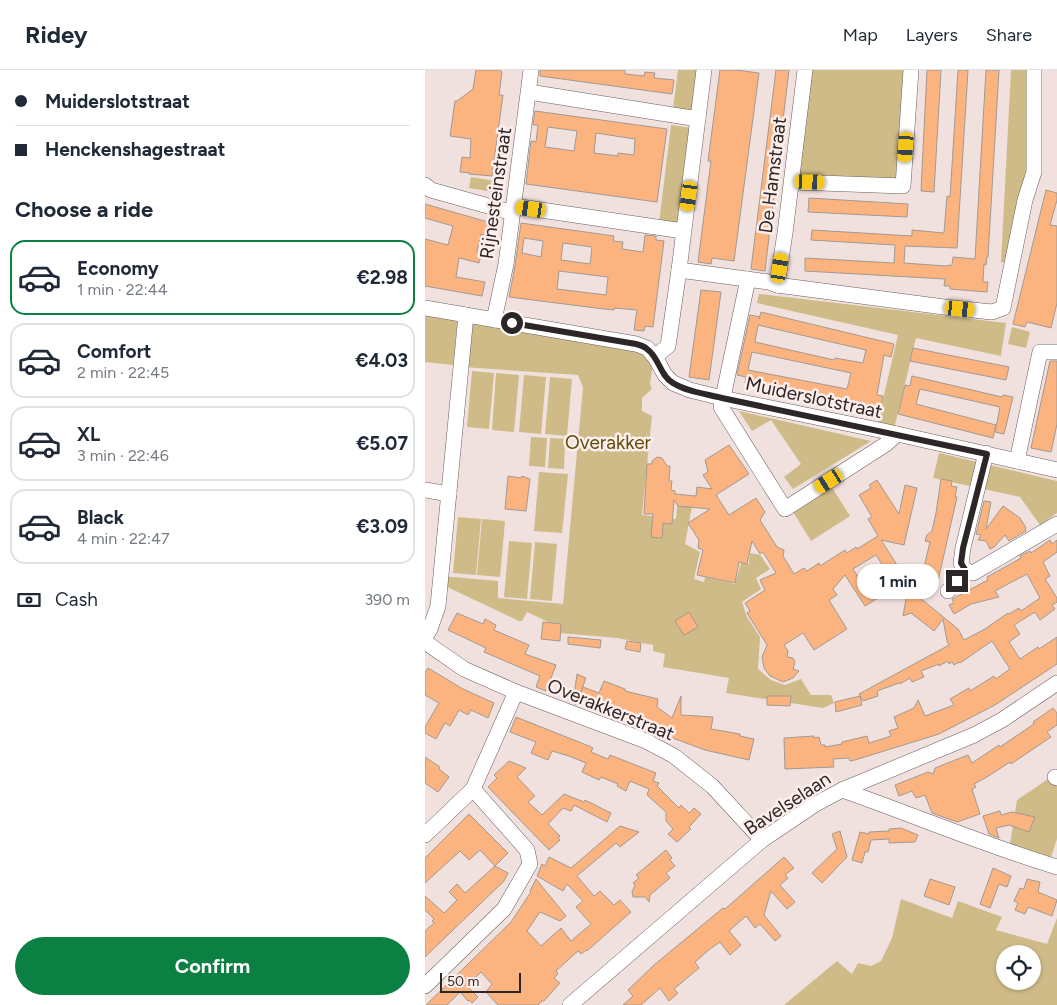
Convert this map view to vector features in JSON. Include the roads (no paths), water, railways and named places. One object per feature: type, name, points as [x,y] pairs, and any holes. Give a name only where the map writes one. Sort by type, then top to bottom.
[{"type":"street","name":"Rijnesteinstraat","points":[[494,320],[506,264],[531,70]]},
{"type":"street","points":[[655,357],[668,346],[705,70]]},
{"type":"street","name":"De Hamstraat","points":[[777,285],[792,182],[805,70]]},
{"type":"street","points":[[792,182],[903,186],[911,70]]},
{"type":"street","points":[[679,270],[954,308],[992,312],[1003,308],[1025,200],[1033,172],[1033,70]]},
{"type":"street","points":[[529,92],[698,119]]},
{"type":"street","points":[[425,185],[431,190],[513,210],[683,231]]},
{"type":"street","name":"Muiderslotstraat","points":[[748,279],[721,407],[785,509],[886,444],[897,434]]},
{"type":"street","name":"Muiderslotstraat","points":[[425,308],[636,344],[647,348],[655,357],[665,375],[673,383],[722,398],[897,434],[1057,470]]},
{"type":"street","points":[[425,638],[439,606],[466,315]]},
{"type":"street","points":[[1017,461],[1040,352],[1057,352]]},
{"type":"street","points":[[987,454],[963,548],[961,563],[966,571],[973,573],[986,567],[1057,524]]},
{"type":"street","points":[[425,490],[449,494]]},
{"type":"street","points":[[948,591],[966,571]]},
{"type":"street","name":"Overakkerstraat","points":[[425,642],[464,669],[516,692],[646,740],[674,756],[712,786],[762,840]]},
{"type":"street","name":"Bavelselaan","points":[[570,1005],[762,840],[814,805],[842,790],[974,735],[1002,720],[1057,683]]},
{"type":"street","points":[[425,835],[473,789],[516,692]]},
{"type":"street","points":[[425,986],[503,908],[530,864],[527,850],[473,789]]},
{"type":"street","points":[[842,790],[1057,867]]},
{"type":"park label","name":"Overakker","points":[[608,442]]}]
